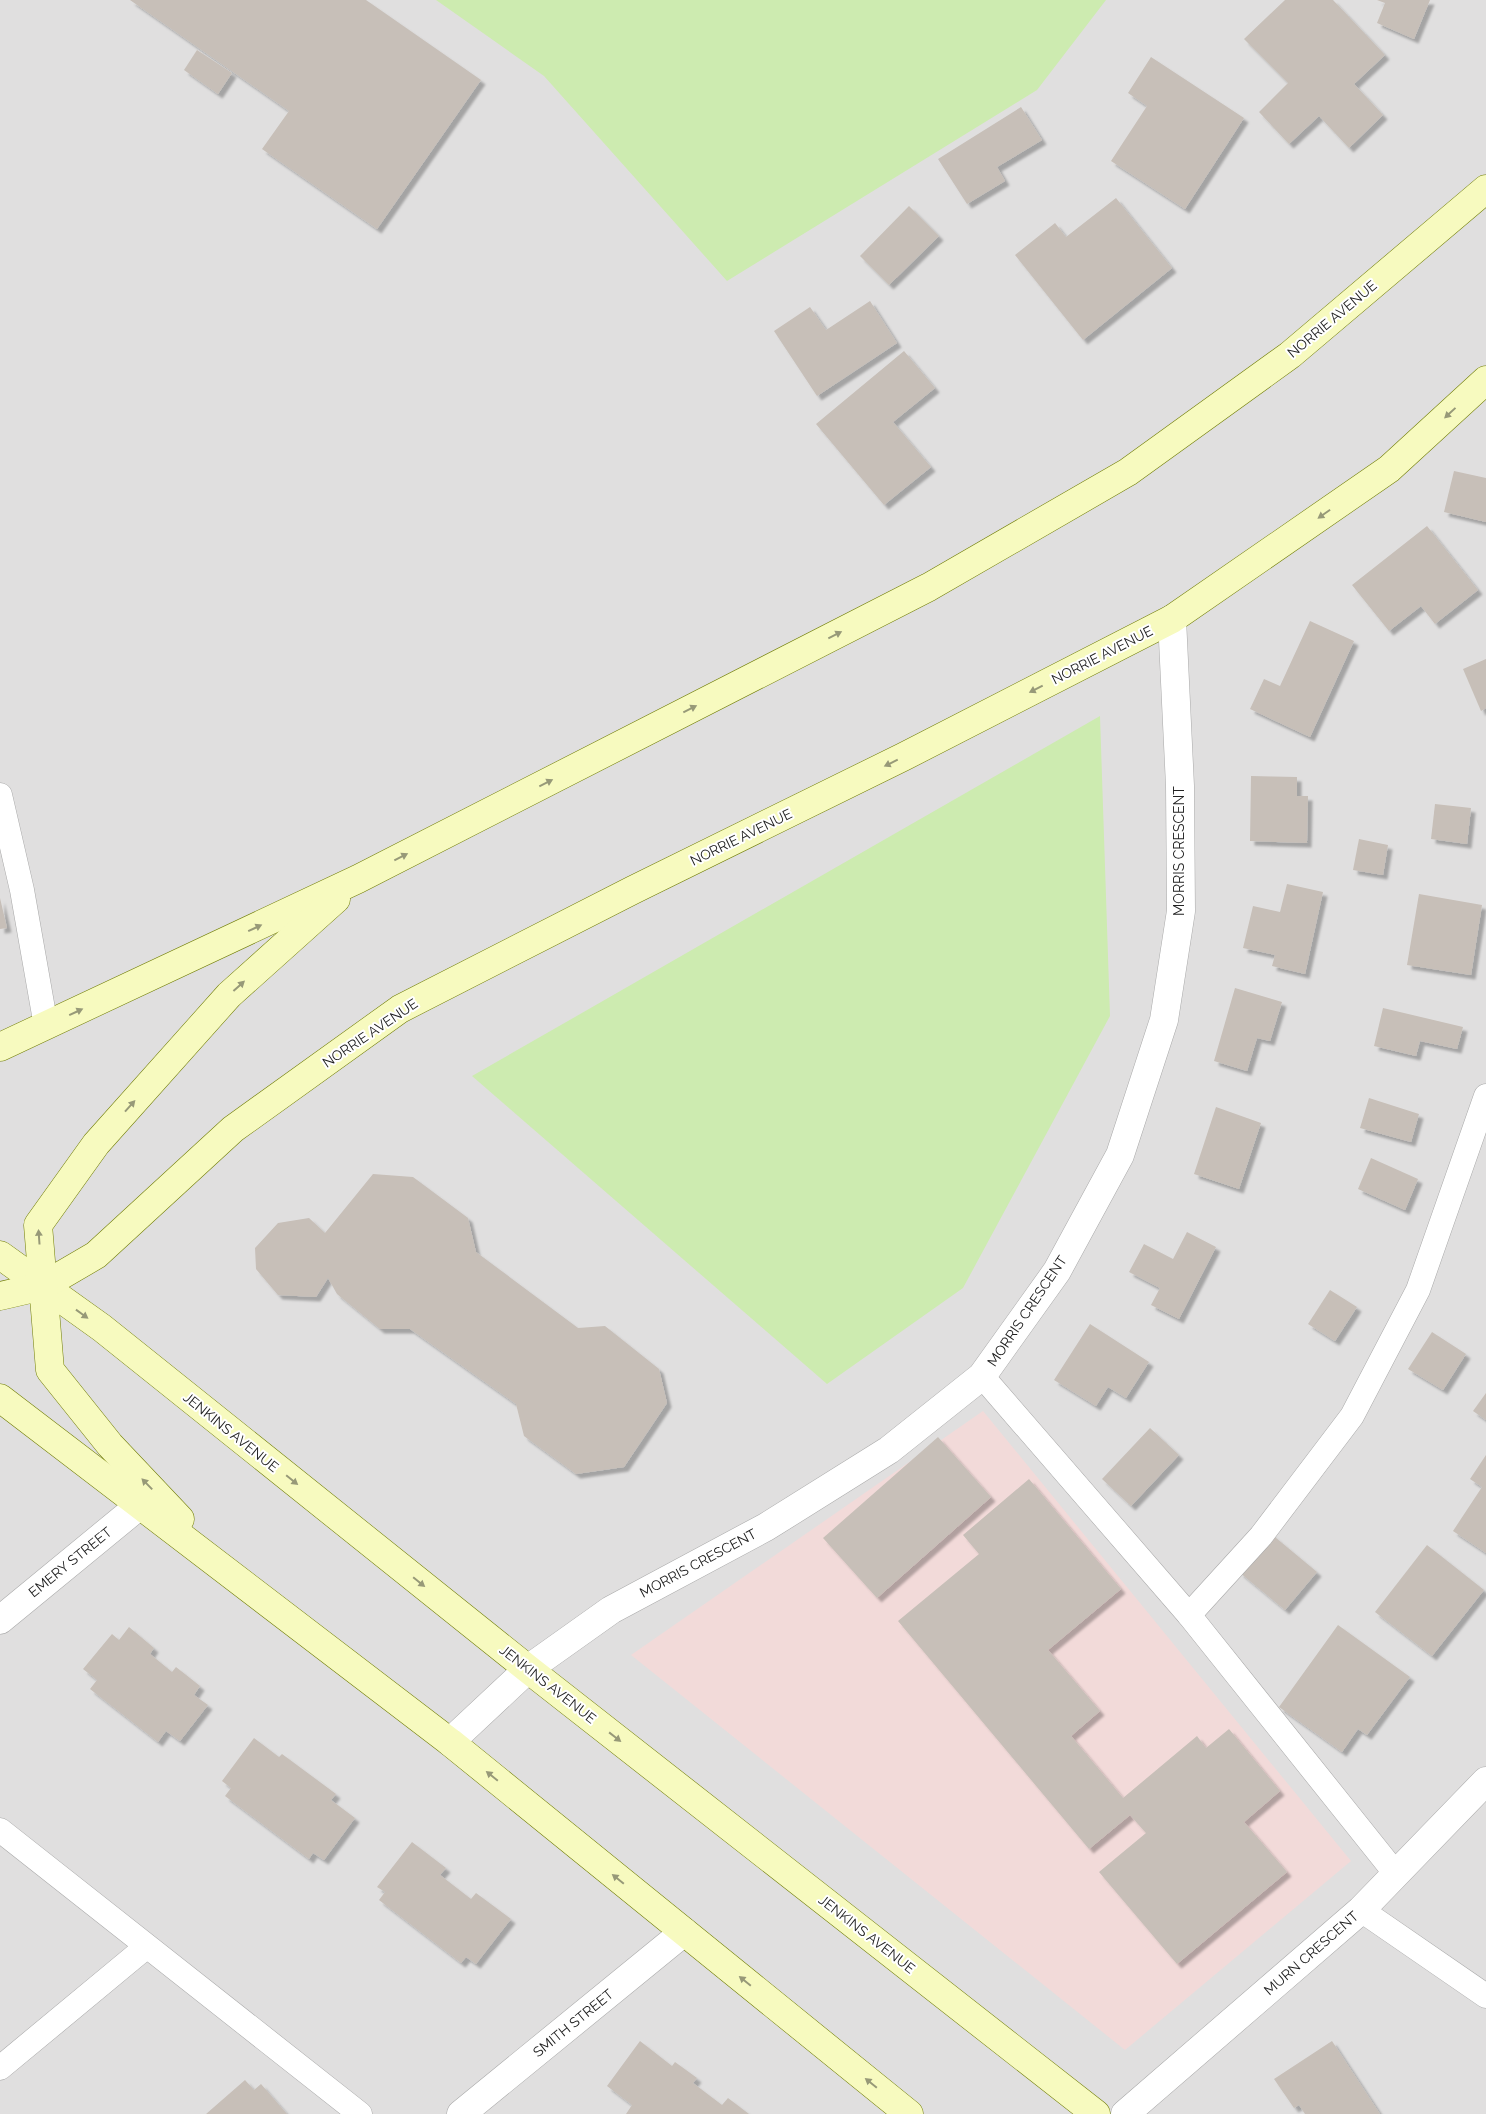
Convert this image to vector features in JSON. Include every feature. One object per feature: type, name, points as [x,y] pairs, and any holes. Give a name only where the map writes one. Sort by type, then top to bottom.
[{"type":"main road","name":"NORRIE AVENUE","points":[[0,1047],[358,879],[929,586],[1128,472],[1290,356],[1486,189]]},
{"type":"main road","name":"NORRIE AVENUE","points":[[0,1296],[43,1286],[96,1255],[233,1129],[400,1009],[633,890],[903,757],[1172,619],[1389,469],[1486,380]]},
{"type":"main road","points":[[241,1583],[110,1445],[50,1370],[38,1225],[96,1144],[229,995],[358,879]]},
{"type":"main road","name":"JENKINS AVENUE","points":[[0,1255],[102,1328],[528,1669],[1096,2114]]},
{"type":"main road","points":[[0,1398],[450,1742],[909,2114]]},
{"type":"street","name":"MORRIS CRESCENT","points":[[450,1742],[528,1669],[611,1610],[766,1527],[889,1450],[982,1376],[1057,1271],[1120,1156],[1164,1020],[1181,912],[1180,786],[1172,619]]},
{"type":"street","name":"EMERY STREET","points":[[0,1620],[140,1505]]},
{"type":"street","name":"MURN CRESCENT","points":[[1125,2114],[1361,1910],[1486,1781]]},
{"type":"street","name":"SMITH STREET","points":[[461,2114],[684,1932]]},
{"type":"lane","points":[[0,795],[22,890],[46,1026]]},
{"type":"lane","points":[[1188,1615],[1261,1536],[1352,1416],[1418,1290],[1486,1096]]},
{"type":"lane","points":[[982,1376],[1188,1615],[1396,1874]]},
{"type":"lane","points":[[0,1830],[360,2114]]},
{"type":"lane","points":[[1361,1910],[1486,1996]]},
{"type":"lane","points":[[0,2068],[146,1947]]},
{"type":"shaded area","points":[[0,0],[1486,0],[1486,2114],[0,2114]]},
{"type":"shaded area","points":[[983,1411],[1351,1861],[1125,2050],[631,1655]]},
{"type":"green space","points":[[436,0],[1106,0],[1037,90],[727,281],[544,76]]},
{"type":"green space","points":[[1100,716],[1110,1016],[963,1288],[827,1384],[472,1076]]},
{"type":"building","points":[[130,0],[366,0],[481,80],[377,229],[262,149],[289,111]]},
{"type":"building","points":[[1285,0],[1333,0],[1385,55],[1354,84],[1383,115],[1349,148],[1319,116],[1289,144],[1259,112],[1288,83],[1244,39]]},
{"type":"building","points":[[1377,0],[1430,0],[1414,39],[1377,23],[1385,3]]},
{"type":"building","points":[[197,50],[232,73],[218,94],[184,70]]},
{"type":"building","points":[[1151,57],[1244,118],[1185,209],[1111,161],[1147,106],[1128,93]]},
{"type":"building","points":[[1021,107],[1042,140],[997,167],[1005,181],[967,204],[938,159]]},
{"type":"building","points":[[1116,198],[1172,268],[1083,340],[1015,255],[1055,223],[1066,237]]},
{"type":"building","points":[[909,206],[939,236],[889,285],[860,256]]},
{"type":"building","points":[[870,301],[897,343],[817,396],[774,331],[810,307],[826,330]]},
{"type":"building","points":[[904,351],[935,388],[893,422],[931,467],[884,505],[816,424]]},
{"type":"building","points":[[1454,471],[1486,478],[1486,522],[1444,512]]},
{"type":"building","points":[[1427,526],[1478,590],[1435,624],[1421,606],[1389,631],[1352,585]]},
{"type":"building","points":[[1310,621],[1354,641],[1310,737],[1250,709],[1264,679],[1280,686]]},
{"type":"building","points":[[1486,659],[1486,708],[1481,711],[1463,669]]},
{"type":"building","points":[[1251,776],[1297,777],[1297,796],[1308,796],[1307,843],[1250,841]]},
{"type":"building","points":[[1435,804],[1471,808],[1467,844],[1431,839]]},
{"type":"building","points":[[1359,839],[1388,845],[1383,875],[1353,870]]},
{"type":"building","points":[[1287,884],[1323,892],[1305,974],[1272,966],[1275,955],[1243,948],[1253,906],[1280,912]]},
{"type":"building","points":[[1419,894],[1482,905],[1471,975],[1407,965]]},
{"type":"building","points":[[0,898],[7,928],[0,929]]},
{"type":"building","points":[[1235,988],[1282,1002],[1270,1041],[1257,1038],[1247,1071],[1214,1061]]},
{"type":"building","points":[[1383,1008],[1463,1027],[1457,1049],[1420,1041],[1416,1056],[1374,1046]]},
{"type":"building","points":[[1369,1098],[1419,1114],[1411,1142],[1360,1128]]},
{"type":"building","points":[[1216,1107],[1261,1123],[1239,1189],[1194,1174]]},
{"type":"building","points":[[1371,1158],[1418,1179],[1405,1210],[1358,1189]]},
{"type":"building","points":[[373,1174],[413,1177],[468,1218],[476,1252],[578,1328],[605,1326],[659,1369],[667,1403],[624,1467],[576,1474],[524,1436],[516,1404],[410,1329],[380,1329],[337,1294],[328,1278],[316,1297],[278,1295],[256,1269],[255,1248],[278,1223],[309,1218],[325,1233]]},
{"type":"building","points":[[1187,1232],[1216,1247],[1179,1319],[1151,1305],[1160,1288],[1129,1272],[1144,1244],[1173,1259]]},
{"type":"building","points":[[1330,1290],[1357,1307],[1335,1341],[1308,1324]]},
{"type":"building","points":[[1090,1324],[1149,1362],[1126,1398],[1108,1387],[1096,1406],[1054,1380]]},
{"type":"building","points":[[1432,1332],[1466,1354],[1443,1390],[1408,1369]]},
{"type":"building","points":[[1486,1393],[1486,1420],[1473,1411]]},
{"type":"building","points":[[1150,1428],[1179,1455],[1131,1506],[1102,1479]]},
{"type":"building","points":[[938,1437],[991,1497],[877,1598],[823,1538]]},
{"type":"building","points":[[1486,1455],[1486,1553],[1453,1531],[1482,1487],[1470,1479]]},
{"type":"building","points":[[1029,1479],[1121,1589],[1048,1650],[1100,1711],[1071,1736],[1123,1798],[1197,1736],[1206,1748],[1229,1729],[1280,1791],[1244,1822],[1287,1872],[1177,1964],[1099,1872],[1146,1833],[1130,1815],[1089,1849],[898,1621],[979,1554],[963,1535]]},
{"type":"building","points":[[1270,1533],[1317,1572],[1285,1610],[1239,1572]]},
{"type":"building","points":[[1427,1545],[1484,1590],[1432,1656],[1375,1612]]},
{"type":"building","points":[[1338,1625],[1410,1677],[1367,1735],[1358,1729],[1342,1752],[1279,1707]]},
{"type":"building","points":[[129,1627],[154,1648],[150,1654],[172,1672],[176,1667],[200,1686],[194,1695],[208,1705],[180,1741],[166,1731],[158,1742],[90,1689],[97,1680],[83,1669],[112,1634],[119,1640]]},
{"type":"building","points":[[254,1738],[279,1757],[282,1754],[336,1794],[331,1800],[355,1818],[324,1860],[313,1853],[309,1859],[225,1796],[231,1788],[222,1781]]},
{"type":"building","points":[[412,1842],[446,1868],[440,1875],[471,1899],[476,1893],[511,1919],[476,1964],[466,1957],[461,1963],[379,1900],[385,1892],[377,1887]]},
{"type":"building","points":[[640,2041],[672,2066],[675,2062],[697,2078],[693,2083],[722,2105],[728,2098],[749,2114],[626,2114],[632,2105],[607,2086]]},
{"type":"building","points":[[1332,2041],[1380,2114],[1305,2114],[1299,2105],[1294,2108],[1274,2079]]},
{"type":"building","points":[[245,2080],[254,2090],[261,2084],[287,2114],[206,2114]]}]
